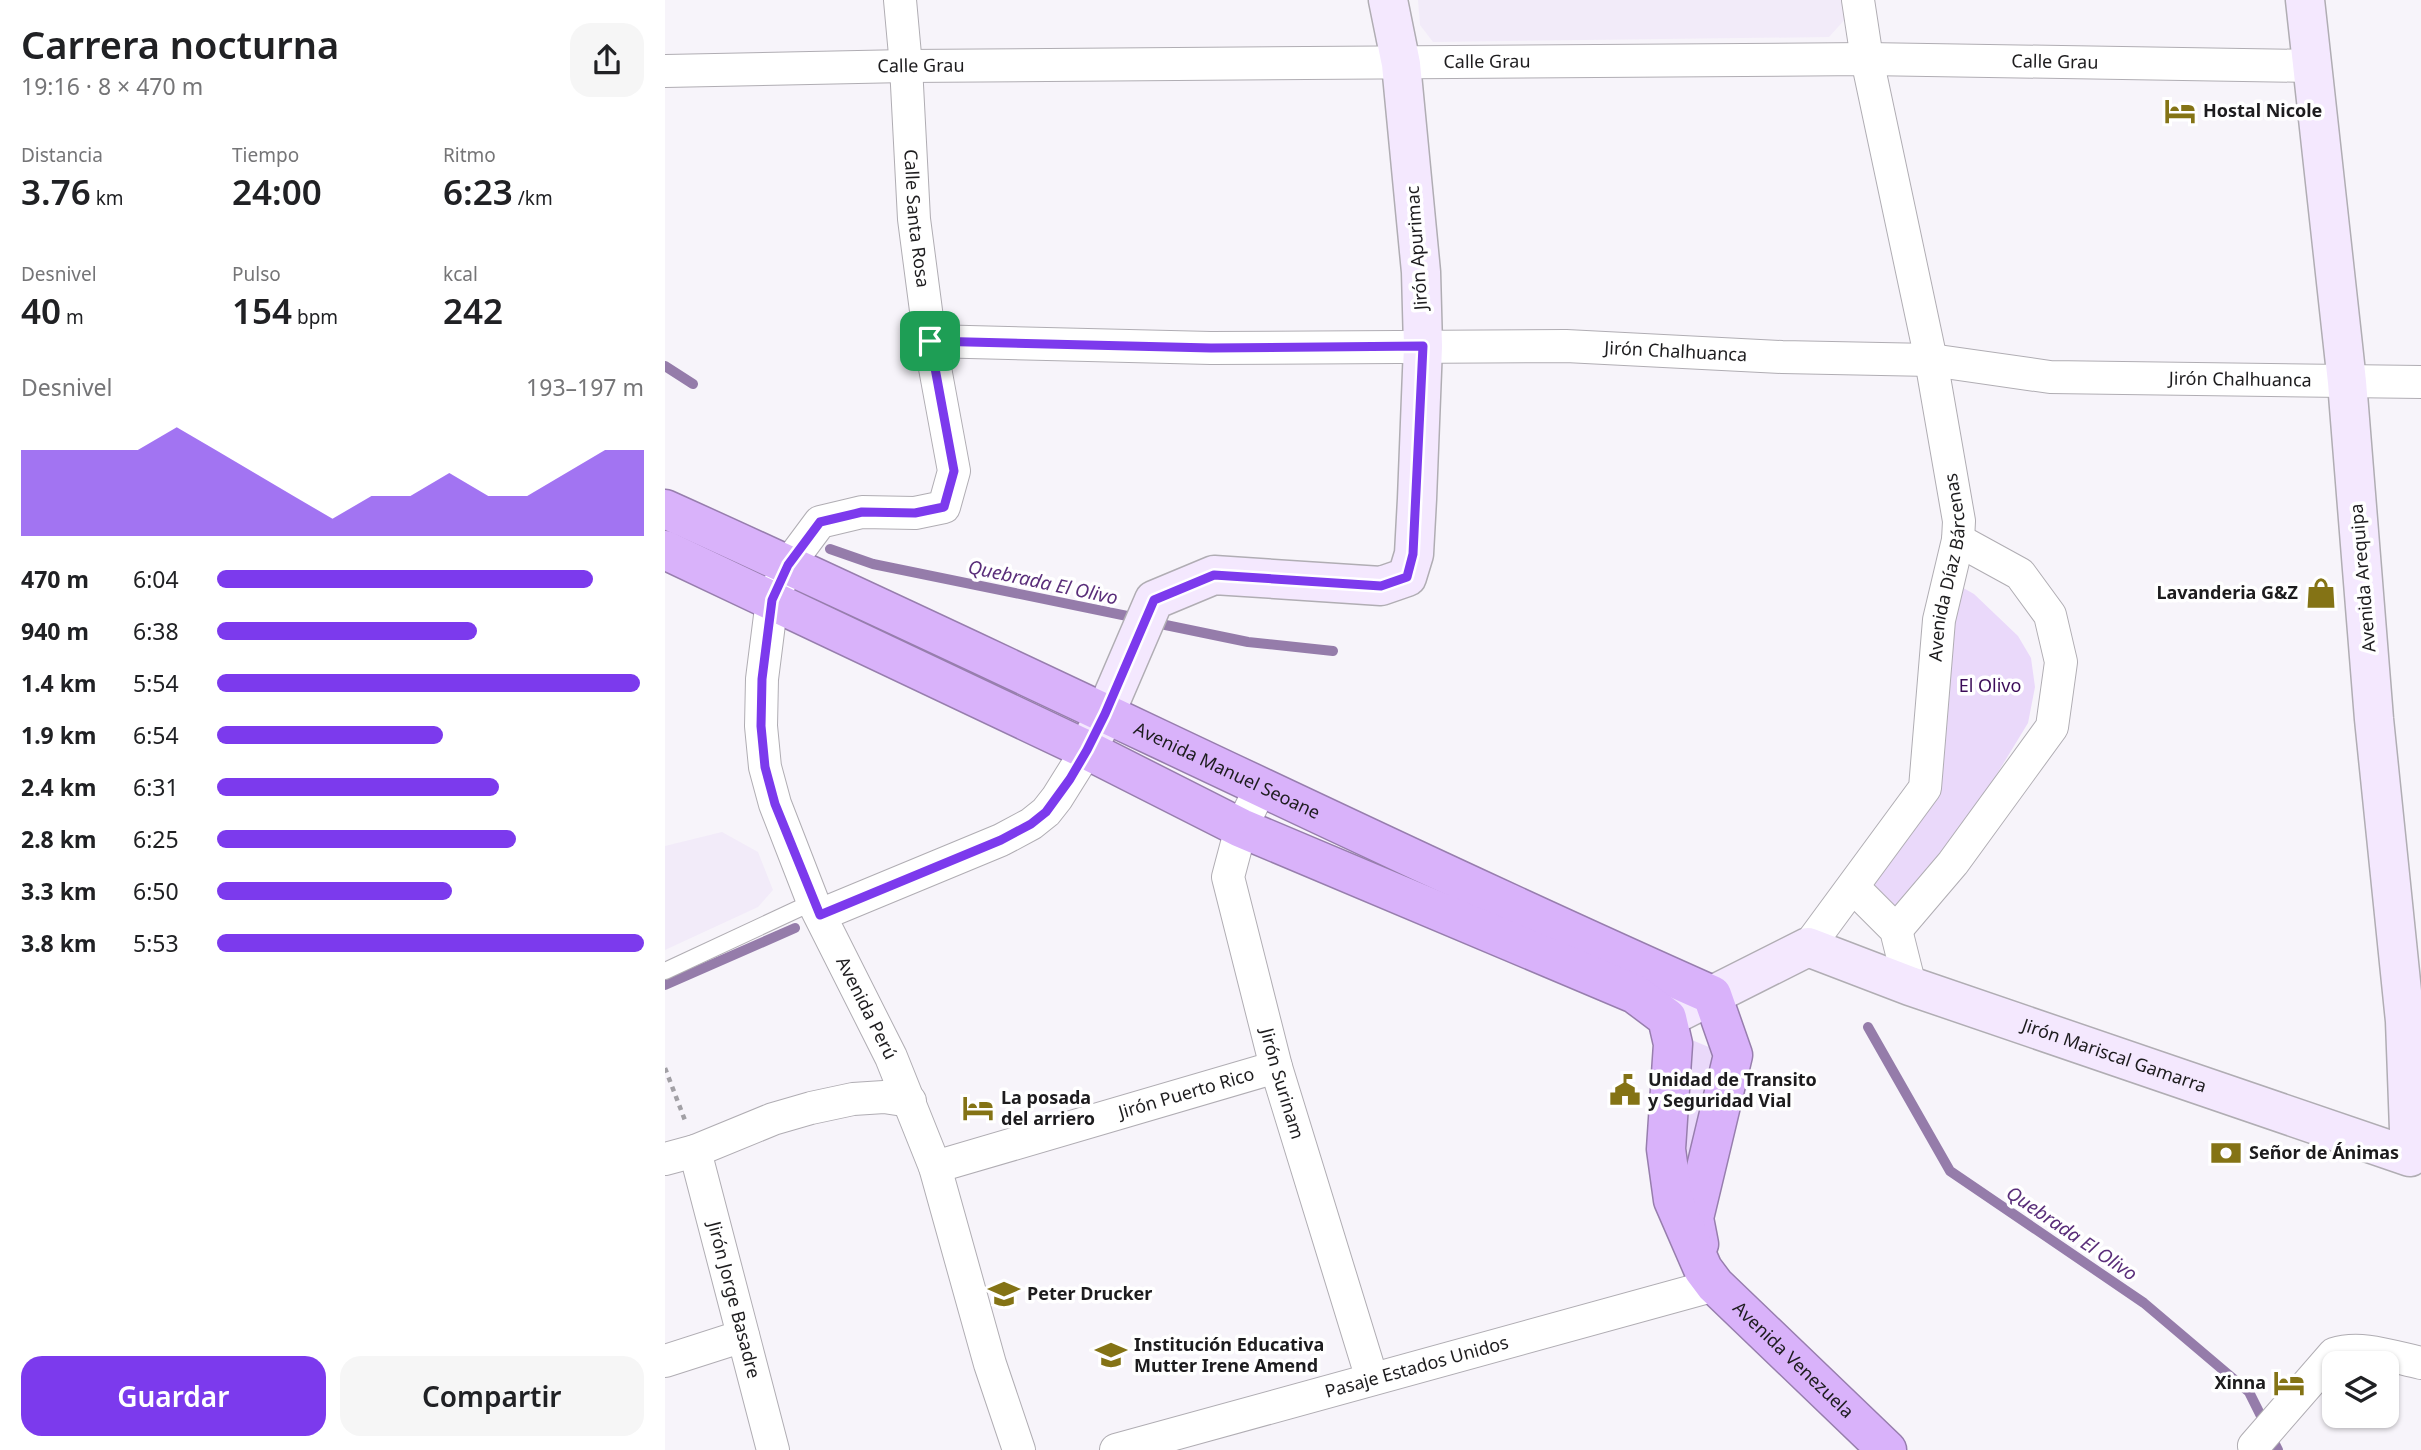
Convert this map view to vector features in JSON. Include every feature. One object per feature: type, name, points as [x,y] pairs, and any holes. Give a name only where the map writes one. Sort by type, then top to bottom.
[{"type":"highway","name":"Avenida Manuel Seoane","points":[[665,509],[1712,995]]},
{"type":"highway","points":[[665,550],[1087,750],[1241,828],[1635,994],[1667,1018]]},
{"type":"highway","points":[[1709,1277],[1695,1218],[1733,1055],[1712,995]]},
{"type":"highway","name":"Avenida Venezuela","points":[[1667,1018],[1673,1044],[1666,1149],[1673,1200],[1709,1277],[1887,1450]]},
{"type":"street","name":"Calle Santa Rosa","points":[[788,565],[820,522],[862,512],[915,513],[944,507],[954,471],[930,341],[914,219],[900,0]]},
{"type":"street","name":"Jirón Apurimac","points":[[1087,750],[1154,600],[1214,575],[1381,586],[1407,577],[1413,554],[1423,346],[1421,272],[1401,64],[1388,0]]},
{"type":"street","name":"Avenida Díaz Bárcenas","points":[[1667,1018],[1808,947],[1924,788],[1939,620],[1958,540],[1959,521],[1931,360],[1867,60],[1859,0]]},
{"type":"street","name":"Avenida Arequipa","points":[[2305,0],[2347,382],[2374,719],[2405,1021],[2416,1159]]},
{"type":"street","name":"Calle Grau","points":[[665,71],[906,66],[1867,60],[2311,66]]},
{"type":"street","name":"Jirón Chalhuanca","points":[[930,341],[1211,348],[1566,346],[1782,357],[1931,360],[2050,377],[2421,382]]},
{"type":"street","points":[[1896,930],[1953,863],[2052,727],[2061,662],[2050,615],[2019,574],[1958,540]]},
{"type":"street","name":"Avenida Perú","points":[[788,565],[772,600],[762,679],[761,726],[765,767],[775,804],[816,909],[891,1057],[935,1167],[990,1364],[1019,1450]]},
{"type":"street","points":[[816,909],[1001,840],[1031,824],[1046,812],[1087,750]]},
{"type":"street","name":"Jirón Surinam","points":[[1261,787],[1241,828],[1228,877],[1276,1067],[1372,1380]]},
{"type":"street","points":[[1853,887],[1896,930],[1910,986]]},
{"type":"street","name":"Jirón Mariscal Gamarra","points":[[1808,947],[1910,986],[2416,1159]]},
{"type":"street","name":"Jirón Puerto Rico","points":[[935,1167],[1276,1067]]},
{"type":"street","points":[[665,1159],[695,1151],[727,1136],[811,1108],[853,1099],[884,1097],[910,1101]]},
{"type":"street","name":"Jirón Jorge Basadre","points":[[695,1151],[773,1450]]},
{"type":"street","name":"Pasaje Estados Unidos","points":[[1116,1450],[1372,1380],[1709,1277]]},
{"type":"street","points":[[665,1361],[743,1336]]},
{"type":"street","points":[[2254,1448],[2334,1354],[2357,1350],[2421,1363]]},
{"type":"lane","points":[[665,971],[816,909]]},
{"type":"path","points":[[665,1068],[695,1151]]},
{"type":"shaded area","points":[[1418,0],[1845,0],[1848,16],[1829,37],[1433,42],[1420,25]]},
{"type":"shaded area","points":[[722,832],[758,852],[773,890],[758,907],[665,950],[665,846]]},
{"type":"green space","name":"El Olivo","points":[[1958,585],[1974,594],[2018,636],[2031,658],[2035,687],[2028,723],[1975,810],[1894,914],[1866,887],[1913,824],[1954,633]]},
{"type":"green space","points":[[1692,1040],[1711,1048],[1717,1063],[1698,1155],[1689,1157],[1685,1142],[1684,1049]]},
{"type":"waterway","name":"Quebrada El Olivo","points":[[665,366],[693,384]]},
{"type":"waterway","name":"Quebrada El Olivo","points":[[830,549],[873,564],[1137,618]]},
{"type":"waterway","name":"Quebrada El Olivo","points":[[1151,622],[1248,642],[1333,651]]},
{"type":"waterway","points":[[665,985],[795,928]]},
{"type":"waterway","name":"Quebrada El Olivo","points":[[1868,1027],[1950,1171],[2144,1303],[2249,1392],[2278,1450]]},
{"type":"place","name":"Hostal Nicole","points":[[2180,111]]},
{"type":"place","name":"Lavanderia G&Z","points":[[2321,593]]},
{"type":"place","name":"Unidad de Transito y Seguridad Vial","points":[[1625,1090]]},
{"type":"place","name":"La posada del arriero","points":[[978,1108]]},
{"type":"place","name":"Señor de Ánimas","points":[[2226,1153]]},
{"type":"place","name":"Peter Drucker","points":[[1004,1294]]},
{"type":"place","name":"Institución Educativa Mutter Irene Amend","points":[[1111,1355]]},
{"type":"place","name":"Xinna","points":[[2289,1383]]},
{"type":"route","points":[[930,341],[1211,348],[1423,346],[1413,554],[1407,577],[1381,586],[1214,575],[1154,600],[1087,750],[1046,812],[1031,824],[1001,840],[820,915],[775,804],[765,767],[761,726],[762,679],[772,600],[788,565],[820,522],[862,512],[915,513],[944,507],[954,471],[930,341]]}]
